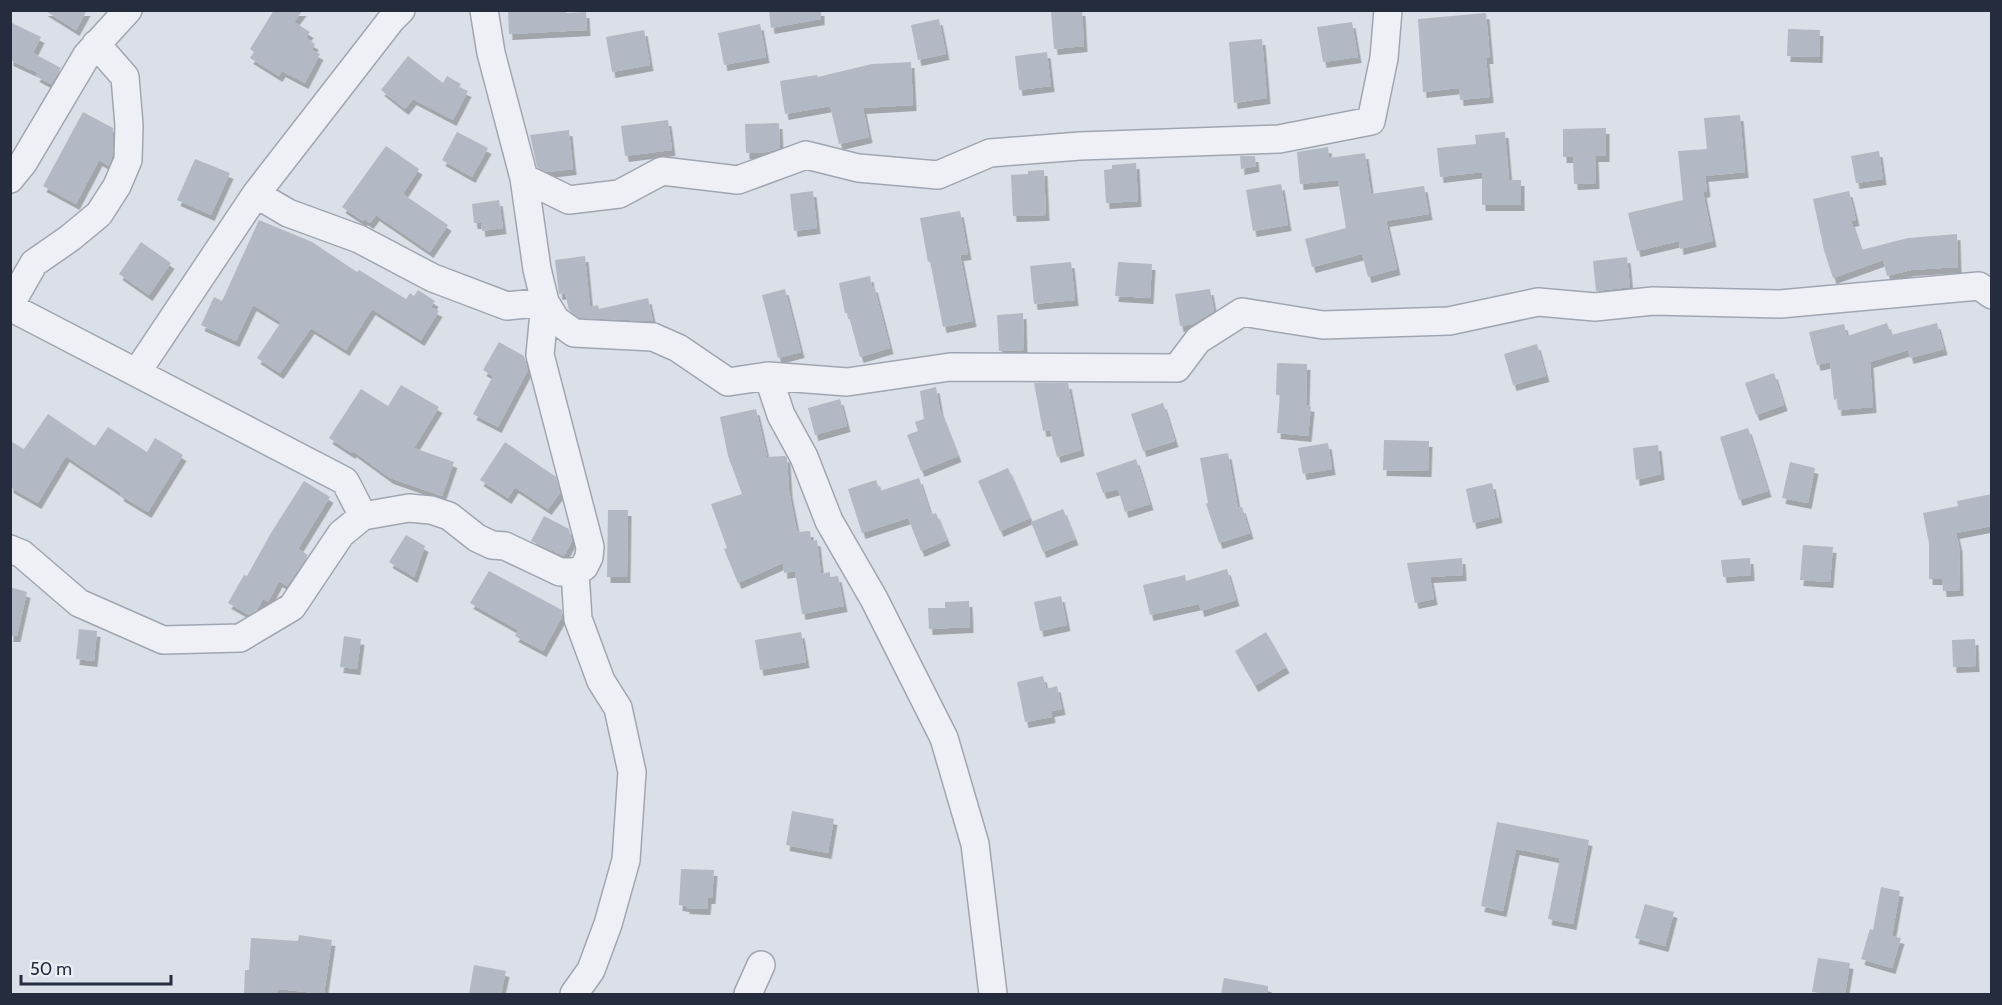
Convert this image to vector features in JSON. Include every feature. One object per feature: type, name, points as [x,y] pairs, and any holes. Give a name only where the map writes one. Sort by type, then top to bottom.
[{"type":"street","points":[[96,44],[104,10]]},
{"type":"street","points":[[10,179],[23,163],[75,74],[96,44],[128,10]]},
{"type":"street","points":[[137,372],[256,194],[401,10]]},
{"type":"street","points":[[484,10],[491,53],[524,178],[537,269],[545,302],[556,320],[574,333],[653,337],[678,348],[728,382],[768,376],[847,382],[950,367],[1177,368],[1198,340],[1242,312],[1323,325],[1449,321],[1538,302],[1595,308],[1653,301],[1780,304],[1979,286],[1992,295]]},
{"type":"street","points":[[524,178],[569,200],[619,195],[662,171],[738,180],[806,154],[858,168],[938,175],[990,153],[1080,146],[1279,139],[1371,121],[1384,58],[1388,10]]},
{"type":"street","points":[[96,44],[126,77],[129,125],[128,160],[117,186],[99,214],[34,263],[10,306],[345,481],[363,516]]},
{"type":"street","points":[[256,194],[288,213],[358,239],[433,278],[507,306],[545,302]]},
{"type":"street","points":[[10,549],[22,554],[79,603],[163,640],[240,638],[292,607],[341,534],[363,516],[409,508],[431,510],[450,516],[477,538],[492,545],[505,546],[560,572],[576,572],[584,567],[590,557],[590,547],[540,355],[545,302]]},
{"type":"street","points":[[768,376],[781,415],[804,457],[829,521],[874,599],[944,738],[975,844],[993,994]]},
{"type":"street","points":[[574,994],[591,970],[608,924],[626,860],[632,772],[618,708],[601,681],[578,619],[576,572]]},
{"type":"street","points":[[748,994],[761,965]]},
{"type":"building","points":[[44,10],[87,10],[76,30]]},
{"type":"building","points":[[274,10],[303,10],[294,22],[310,32],[306,38],[315,44],[312,50],[320,54],[305,83],[282,71],[279,76],[250,58],[254,52],[250,49]]},
{"type":"building","points":[[508,10],[586,12],[587,30],[509,34]]},
{"type":"building","points":[[769,10],[821,10],[821,19],[771,28]]},
{"type":"building","points":[[1082,10],[1084,46],[1054,49],[1051,12]]},
{"type":"building","points":[[1486,13],[1490,58],[1486,58],[1490,97],[1460,100],[1459,88],[1423,92],[1418,19]]},
{"type":"building","points":[[939,19],[946,54],[918,60],[911,25]]},
{"type":"building","points":[[10,22],[41,37],[33,53],[61,68],[51,84],[36,76],[38,73],[10,60]]},
{"type":"building","points":[[1352,22],[1358,57],[1323,62],[1317,27]]},
{"type":"building","points":[[760,24],[766,57],[724,65],[718,33]]},
{"type":"building","points":[[1788,29],[1820,30],[1819,57],[1787,56]]},
{"type":"building","points":[[644,30],[650,65],[612,72],[606,37]]},
{"type":"building","points":[[1262,39],[1267,98],[1234,103],[1229,42]]},
{"type":"building","points":[[1047,52],[1051,86],[1019,90],[1015,56]]},
{"type":"building","points":[[408,56],[443,83],[447,76],[461,84],[459,87],[468,91],[453,120],[413,99],[405,109],[381,90]]},
{"type":"building","points":[[911,62],[913,105],[863,108],[869,137],[839,144],[830,106],[785,114],[780,81],[817,75],[818,77],[872,64]]},
{"type":"building","points":[[83,112],[113,128],[112,157],[109,166],[99,160],[76,204],[43,186]]},
{"type":"building","points":[[1740,115],[1745,172],[1705,176],[1707,191],[1703,192],[1713,241],[1680,249],[1679,241],[1637,251],[1628,213],[1683,200],[1678,151],[1707,149],[1704,118]]},
{"type":"building","points":[[668,120],[672,150],[625,156],[621,126]]},
{"type":"building","points":[[779,123],[780,148],[767,152],[746,153],[745,124]]},
{"type":"building","points":[[1606,128],[1606,156],[1595,156],[1596,183],[1574,184],[1573,157],[1563,157],[1563,129]]},
{"type":"building","points":[[569,130],[573,169],[547,172],[537,167],[530,135]]},
{"type":"building","points":[[457,132],[488,148],[472,177],[442,160]]},
{"type":"building","points":[[1505,132],[1509,180],[1521,180],[1521,205],[1482,205],[1482,172],[1440,177],[1437,148],[1476,144],[1475,135]]},
{"type":"building","points":[[386,146],[419,169],[403,194],[448,225],[430,252],[376,215],[370,223],[342,207]]},
{"type":"building","points":[[1328,147],[1329,158],[1365,153],[1371,194],[1424,186],[1429,214],[1386,221],[1397,269],[1368,277],[1362,254],[1312,267],[1305,239],[1346,228],[1338,180],[1300,184],[1297,152]]},
{"type":"building","points":[[1879,151],[1883,179],[1856,183],[1851,156]]},
{"type":"building","points":[[1240,156],[1255,156],[1256,166],[1241,169]]},
{"type":"building","points":[[195,159],[230,173],[211,215],[177,200]]},
{"type":"building","points":[[1136,163],[1138,201],[1106,203],[1104,170],[1112,169],[1112,165]]},
{"type":"building","points":[[1044,170],[1046,215],[1013,216],[1011,175]]},
{"type":"building","points":[[1281,184],[1288,225],[1253,231],[1246,190]]},
{"type":"building","points":[[813,191],[817,228],[794,231],[790,194]]},
{"type":"building","points":[[1849,191],[1856,220],[1851,221],[1861,250],[1908,238],[1957,234],[1958,267],[1911,270],[1887,276],[1883,260],[1833,278],[1824,250],[1813,199]]},
{"type":"building","points":[[499,200],[503,228],[482,231],[481,223],[474,223],[472,204]]},
{"type":"building","points":[[960,211],[968,254],[960,255],[973,321],[943,327],[920,218]]},
{"type":"building","points":[[259,220],[312,242],[357,272],[359,270],[406,299],[410,293],[414,296],[418,290],[435,301],[431,307],[439,311],[421,340],[372,309],[346,350],[311,328],[280,373],[257,358],[281,322],[253,305],[236,341],[201,325],[214,297],[222,301]]},
{"type":"building","points":[[141,242],[171,263],[149,295],[119,274]]},
{"type":"building","points":[[585,256],[590,307],[598,305],[599,309],[648,298],[653,321],[579,318],[569,310],[565,293],[559,294],[555,260]]},
{"type":"building","points":[[1627,257],[1630,287],[1596,291],[1593,261]]},
{"type":"building","points":[[1071,262],[1075,300],[1034,304],[1030,266]]},
{"type":"building","points":[[1118,262],[1152,264],[1150,298],[1115,296]]},
{"type":"building","points":[[870,276],[890,348],[860,357],[848,313],[845,313],[839,283]]},
{"type":"building","points":[[785,289],[801,352],[778,358],[762,295]]},
{"type":"building","points":[[1210,289],[1214,311],[1193,324],[1180,326],[1175,294]]},
{"type":"building","points":[[1023,313],[1024,350],[999,351],[997,315]]},
{"type":"building","points":[[1887,323],[1891,335],[1937,323],[1944,349],[1910,358],[1908,350],[1870,362],[1873,407],[1838,410],[1837,399],[1834,400],[1830,362],[1817,365],[1809,332],[1844,324],[1847,336]]},
{"type":"building","points":[[499,342],[524,356],[528,370],[498,427],[473,414],[493,376],[483,370]]},
{"type":"building","points":[[1537,344],[1546,376],[1513,385],[1504,354]]},
{"type":"building","points":[[1277,363],[1307,364],[1306,405],[1311,406],[1308,436],[1277,433],[1280,395],[1276,395]]},
{"type":"building","points":[[1774,373],[1784,405],[1756,415],[1745,383]]},
{"type":"building","points":[[1034,383],[1068,383],[1081,450],[1057,457],[1050,430],[1043,431]]},
{"type":"building","points":[[401,385],[439,407],[414,448],[454,462],[442,496],[390,478],[353,451],[352,453],[329,438],[361,389],[388,406]]},
{"type":"building","points":[[936,387],[940,410],[958,456],[921,471],[907,435],[918,431],[915,422],[924,419],[920,391]]},
{"type":"building","points":[[840,399],[847,426],[815,435],[808,408]]},
{"type":"building","points":[[1163,403],[1175,441],[1143,451],[1131,414]]},
{"type":"building","points":[[756,409],[767,457],[785,456],[787,458],[789,491],[797,532],[810,531],[811,541],[817,540],[821,574],[830,572],[830,577],[838,576],[844,606],[802,614],[795,571],[784,573],[783,563],[738,583],[724,549],[727,548],[711,504],[742,494],[728,456],[720,417]]},
{"type":"building","points":[[48,414],[95,446],[108,427],[147,452],[155,438],[183,455],[148,512],[66,456],[38,503],[10,487],[10,441],[24,449]]},
{"type":"building","points":[[1748,428],[1768,491],[1739,500],[1720,437]]},
{"type":"building","points":[[1384,440],[1429,441],[1428,471],[1383,470]]},
{"type":"building","points":[[505,442],[556,477],[560,493],[548,509],[515,487],[508,498],[480,480]]},
{"type":"building","points":[[1328,443],[1332,469],[1303,474],[1298,448]]},
{"type":"building","points":[[1658,445],[1661,474],[1636,480],[1633,448]]},
{"type":"building","points":[[1228,453],[1238,508],[1242,507],[1250,533],[1219,543],[1206,504],[1208,503],[1200,458]]},
{"type":"building","points":[[1136,459],[1150,504],[1125,512],[1118,489],[1103,493],[1096,473]]},
{"type":"building","points":[[1790,462],[1815,468],[1808,503],[1782,498]]},
{"type":"building","points":[[1008,468],[1030,518],[1000,531],[978,481]]},
{"type":"building","points":[[919,478],[931,515],[936,513],[947,540],[921,551],[908,518],[862,533],[848,489],[876,480],[880,491]]},
{"type":"building","points":[[304,481],[330,497],[298,549],[308,555],[287,586],[279,581],[268,602],[263,599],[257,610],[249,615],[228,603],[244,575],[247,576]]},
{"type":"building","points":[[1492,483],[1499,517],[1473,523],[1466,489]]},
{"type":"building","points":[[1992,494],[1992,526],[1956,533],[1959,546],[1960,590],[1943,591],[1942,579],[1929,579],[1929,543],[1923,513],[1958,506],[1957,501]]},
{"type":"building","points":[[1063,509],[1075,539],[1043,552],[1031,522]]},
{"type":"building","points":[[608,510],[628,510],[627,577],[607,577]]},
{"type":"building","points":[[544,516],[569,529],[572,541],[564,556],[531,541]]},
{"type":"building","points":[[406,535],[425,546],[414,577],[389,562]]},
{"type":"building","points":[[1803,545],[1833,547],[1830,582],[1800,580]]},
{"type":"building","points":[[1462,558],[1463,575],[1430,577],[1434,599],[1415,603],[1407,563]]},
{"type":"building","points":[[1750,558],[1751,575],[1723,577],[1721,560]]},
{"type":"building","points":[[1227,569],[1236,600],[1201,611],[1199,604],[1150,615],[1143,585],[1185,575],[1186,581]]},
{"type":"building","points":[[489,571],[562,610],[562,617],[543,651],[515,636],[518,630],[470,603]]},
{"type":"building","points":[[10,587],[27,592],[17,636],[10,636]]},
{"type":"building","points":[[1061,596],[1067,625],[1040,631],[1034,602]]},
{"type":"building","points":[[969,601],[970,627],[929,629],[928,608],[945,608],[945,602]]},
{"type":"building","points":[[79,629],[97,631],[94,661],[76,659]]},
{"type":"building","points":[[801,632],[806,662],[760,670],[755,640]]},
{"type":"building","points":[[1266,632],[1286,667],[1255,686],[1235,651]]},
{"type":"building","points":[[344,636],[361,639],[357,669],[340,667]]},
{"type":"building","points":[[1975,639],[1976,666],[1953,667],[1952,640]]},
{"type":"building","points":[[1043,676],[1046,689],[1057,686],[1062,709],[1051,711],[1052,717],[1025,722],[1017,682]]},
{"type":"building","points":[[792,811],[834,819],[828,853],[786,845]]},
{"type":"building","points":[[1497,822],[1589,840],[1573,924],[1548,919],[1560,858],[1516,849],[1503,911],[1481,906]]},
{"type":"building","points":[[681,869],[714,870],[712,898],[708,898],[707,909],[686,908],[686,906],[679,905]]},
{"type":"building","points":[[1881,887],[1900,891],[1892,936],[1901,938],[1892,968],[1861,959],[1870,929],[1873,930]]},
{"type":"building","points":[[1645,904],[1674,912],[1665,946],[1635,938]]},
{"type":"building","points":[[299,935],[332,940],[324,994],[278,989],[278,994],[244,994],[245,970],[249,970],[251,938],[298,941]]},
{"type":"building","points":[[1818,958],[1850,963],[1845,994],[1812,992]]},
{"type":"building","points":[[474,965],[506,971],[501,994],[469,994]]},
{"type":"building","points":[[1224,978],[1268,986],[1268,994],[1221,994]]}]
